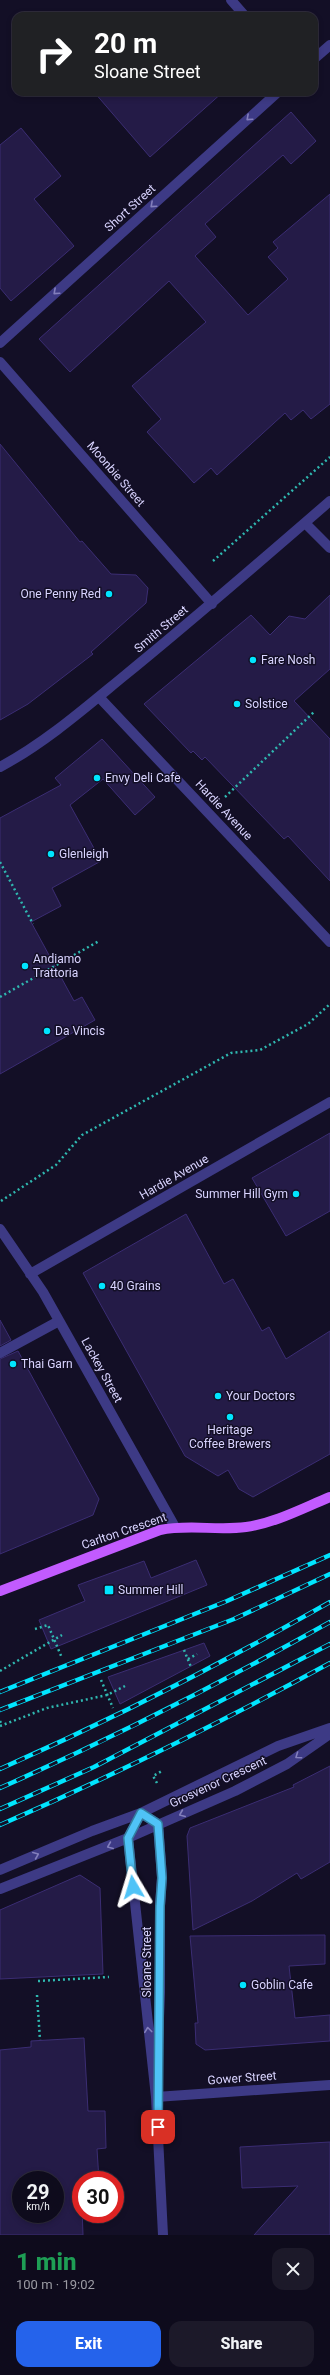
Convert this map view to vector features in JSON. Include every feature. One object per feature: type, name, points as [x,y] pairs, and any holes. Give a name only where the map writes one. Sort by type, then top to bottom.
[{"type":"main road","name":"Carlton Crescent","points":[[0,1591],[126,1542],[175,1527],[246,1527],[281,1517],[330,1497]]},
{"type":"street","points":[[231,0],[242,12]]},
{"type":"street","points":[[318,56],[330,45]]},
{"type":"street","name":"Short Street","points":[[0,343],[274,96]]},
{"type":"street","name":"Moonbie Street","points":[[0,362],[212,604]]},
{"type":"street","name":"Smith Street","points":[[0,767],[28,752],[99,697],[212,604],[330,500]]},
{"type":"street","points":[[305,523],[330,548]]},
{"type":"street","name":"Hardie Avenue","points":[[99,697],[330,942]]},
{"type":"street","name":"Hardie Avenue","points":[[30,1274],[330,1102]]},
{"type":"street","name":"Lackey Street","points":[[0,1229],[59,1320],[175,1527]]},
{"type":"street","points":[[0,1353],[59,1320]]},
{"type":"street","name":"Grosvenor Crescent","points":[[0,1870],[92,1831],[141,1813],[278,1746],[330,1728]]},
{"type":"street","name":"Grosvenor Crescent","points":[[0,1889],[128,1838],[235,1791],[287,1764],[330,1734]]},
{"type":"street","points":[[128,1838],[141,1813],[158,1824]]},
{"type":"street","name":"Sloane Street","points":[[156,2097],[160,1992],[160,1906],[162,1878],[158,1824]]},
{"type":"street","name":"Sloane Street","points":[[128,1838],[156,2097],[163,2235]]},
{"type":"street","name":"Gower Street","points":[[156,2097],[330,2085]]},
{"type":"path","points":[[213,561],[330,457]]},
{"type":"path","points":[[225,797],[315,711]]},
{"type":"path","points":[[0,862],[33,924]]},
{"type":"path","points":[[0,997],[100,941]]},
{"type":"path","points":[[1,1201],[56,1165],[82,1135],[231,1053],[260,1050],[308,1024],[330,1004]]},
{"type":"path","points":[[35,1629],[48,1625],[62,1658]]},
{"type":"path","points":[[0,1671],[53,1638],[62,1635]]},
{"type":"path","points":[[184,1650],[191,1667]]},
{"type":"path","points":[[188,1659],[197,1654]]},
{"type":"path","points":[[101,1680],[113,1708]]},
{"type":"path","points":[[0,1721],[1,1726],[47,1708],[107,1695],[126,1686]]},
{"type":"path","points":[[158,1785],[153,1776],[162,1771]]},
{"type":"path","points":[[38,1981],[109,1977]]},
{"type":"path","points":[[37,1995],[40,2040]]},
{"type":"building","points":[[97,96],[219,96],[150,157]]},
{"type":"building","points":[[291,112],[316,141],[291,164],[283,155],[205,224],[216,237],[195,256],[248,315],[288,279],[268,257],[278,248],[273,242],[330,194],[330,404],[311,419],[303,410],[291,420],[285,413],[217,475],[211,468],[194,483],[147,432],[161,419],[132,386],[206,322],[169,281],[70,372],[39,339]]},
{"type":"building","points":[[21,128],[61,176],[34,199],[74,246],[11,301],[0,288],[0,145]]},
{"type":"building","points":[[0,444],[80,542],[82,541],[111,574],[136,575],[148,588],[146,603],[91,652],[93,654],[28,704],[0,720]]},
{"type":"building","points":[[330,595],[330,669],[294,701],[330,739],[330,881],[288,836],[284,839],[205,757],[202,760],[193,751],[191,753],[144,704],[251,615],[270,635],[289,616],[305,619]]},
{"type":"building","points":[[102,739],[155,797],[135,815],[103,779],[70,805],[101,861],[52,888],[61,906],[31,922],[74,1001],[82,997],[95,1020],[0,1074],[0,818],[61,785],[55,778]]},
{"type":"building","name":"Summer Hill Gym","points":[[330,1133],[330,1211],[286,1236],[252,1178]]},
{"type":"building","points":[[186,1214],[224,1284],[233,1279],[262,1331],[269,1327],[286,1359],[330,1331],[330,1454],[253,1497],[239,1489],[228,1470],[218,1476],[185,1456],[83,1273]]},
{"type":"building","points":[[0,1320],[11,1340],[0,1346]]},
{"type":"building","points":[[18,1351],[99,1499],[93,1515],[0,1554],[0,1359]]},
{"type":"building","points":[[196,1560],[207,1585],[51,1649],[39,1620],[85,1601],[78,1585],[144,1561],[151,1578]]},
{"type":"building","points":[[204,1643],[210,1656],[120,1704],[108,1677]]},
{"type":"building","points":[[330,1766],[330,1862],[301,1879],[297,1873],[252,1901],[193,1930],[187,1836],[190,1828],[294,1787],[293,1785]]},
{"type":"building","points":[[80,1875],[100,1888],[103,1974],[0,1979],[0,1910]]},
{"type":"building","points":[[325,1935],[325,1964],[289,1966],[295,2018],[330,2015],[330,2041],[205,2050],[196,2044],[195,2023],[198,2023],[190,1936]]},
{"type":"building","points":[[84,2038],[88,2111],[105,2111],[106,2148],[97,2149],[98,2171],[72,2171],[72,2223],[83,2223],[83,2235],[0,2235],[0,2050],[31,2047],[31,2041]]},
{"type":"building","points":[[330,2142],[330,2235],[254,2235],[298,2186],[242,2188],[240,2147]]},
{"type":"railway","points":[[0,1692],[227,1601],[330,1555]]},
{"type":"railway","points":[[0,1710],[234,1619],[330,1574]]},
{"type":"railway","points":[[0,1769],[167,1690],[330,1602]]},
{"type":"railway","points":[[0,1788],[167,1709],[330,1622]]},
{"type":"railway","points":[[0,1809],[94,1767],[330,1644]]},
{"type":"railway","points":[[0,1825],[166,1748],[330,1663]]},
{"type":"place","name":"One Penny Red","points":[[109,594]]},
{"type":"place","name":"Fare Nosh","points":[[253,660]]},
{"type":"place","name":"Solstice","points":[[237,704]]},
{"type":"place","name":"Envy Deli Cafe","points":[[97,778]]},
{"type":"place","name":"Glenleigh","points":[[51,854]]},
{"type":"place","name":"Andiamo Trattoria","points":[[25,966]]},
{"type":"place","name":"Da Vincis","points":[[47,1031]]},
{"type":"place","name":"Summer Hill Gym","points":[[296,1194]]},
{"type":"place","name":"40 Grains","points":[[102,1286]]},
{"type":"place","name":"Thai Garn","points":[[13,1364]]},
{"type":"place","name":"Your Doctors","points":[[218,1396]]},
{"type":"place","name":"Heritage Coffee Brewers","points":[[230,1417]]},
{"type":"place","name":"Summer Hill","points":[[109,1590]]},
{"type":"place","name":"Goblin Cafe","points":[[243,1985]]},
{"type":"route","points":[[133,1887],[128,1838],[141,1813],[158,1824],[162,1878],[160,1906],[160,1992],[156,2097],[158,2127]]}]
